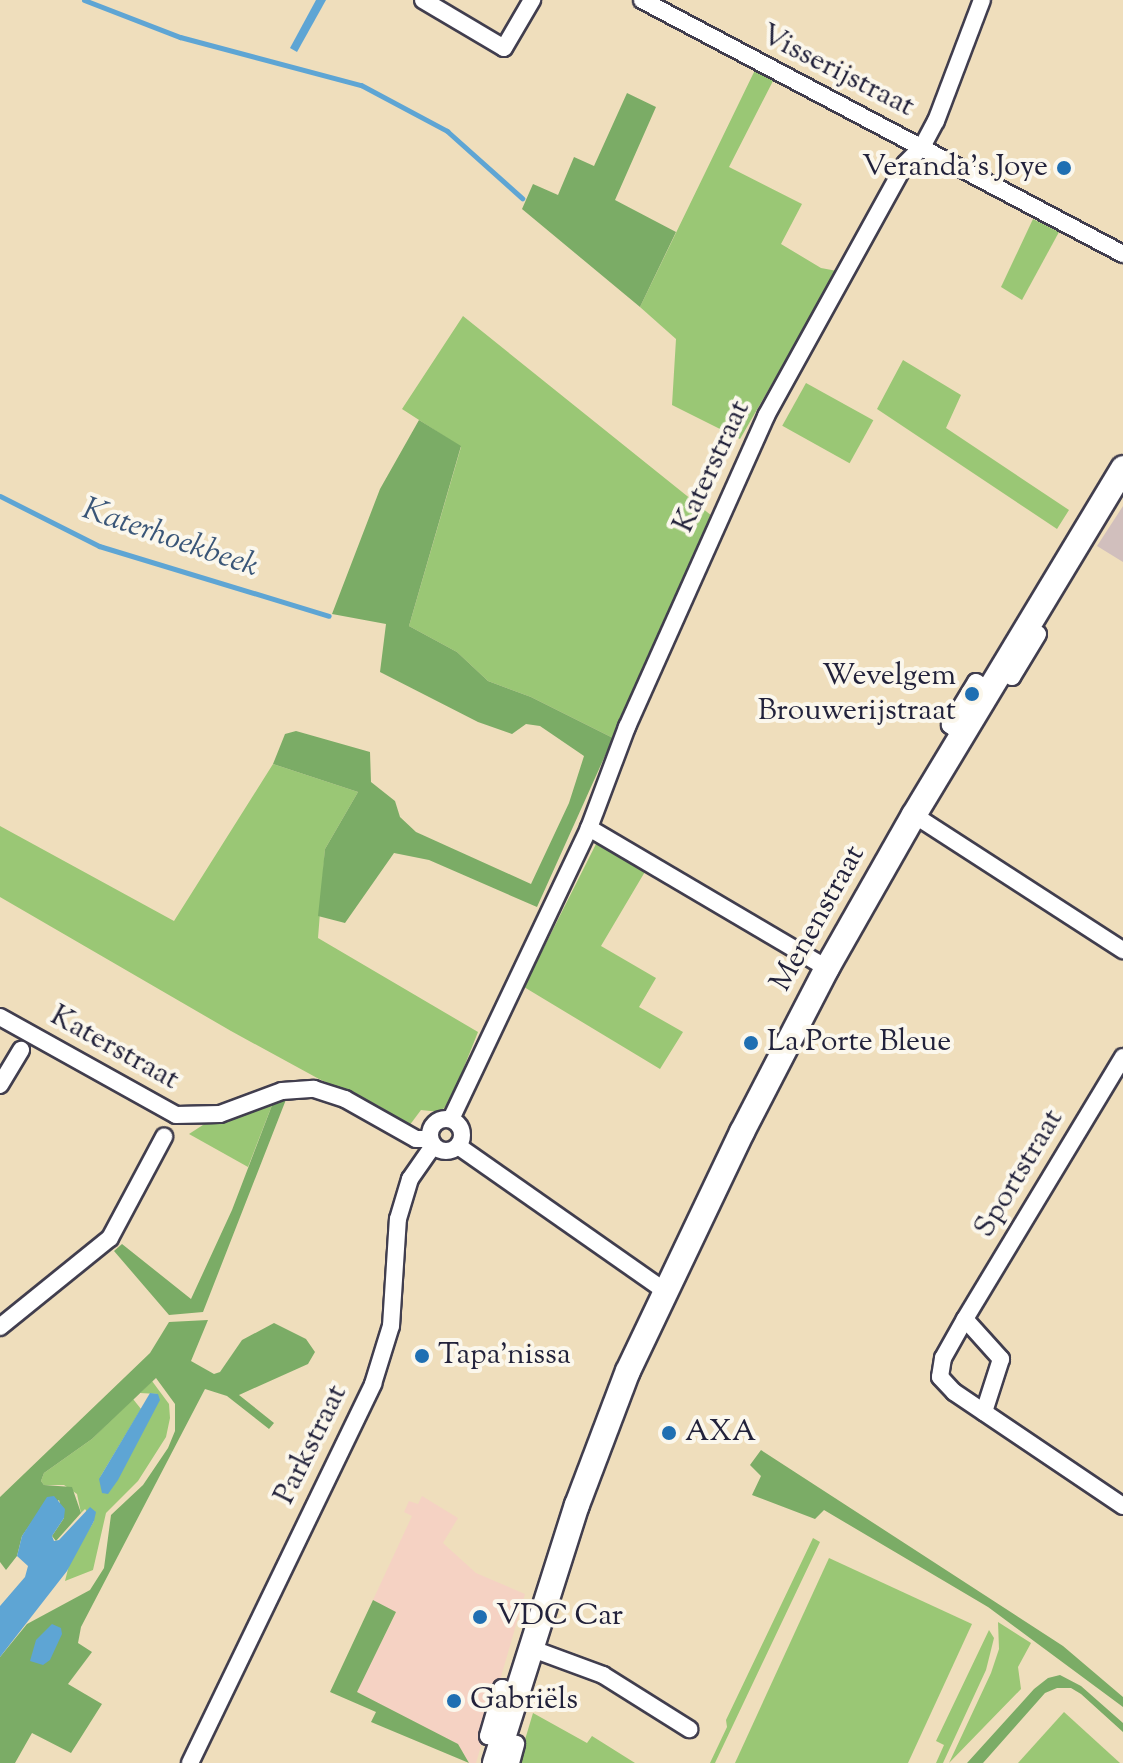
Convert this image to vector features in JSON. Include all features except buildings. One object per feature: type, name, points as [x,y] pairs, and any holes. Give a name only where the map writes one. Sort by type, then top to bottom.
[{"type":"main road","name":"Menenstraat","points":[[495,1763],[577,1505],[628,1371],[665,1291],[827,968],[914,815],[1123,468]]},
{"type":"street","points":[[423,0],[504,48],[532,0]]},
{"type":"street","name":"Visserijstraat","points":[[642,0],[1123,254]]},
{"type":"street","name":"Visserijstraat","points":[[922,147],[951,86],[982,0]]},
{"type":"street","name":"Katerstraat","points":[[451,1119],[589,828],[627,727],[766,416],[905,164],[922,147]]},
{"type":"street","points":[[914,815],[1123,950]]},
{"type":"street","points":[[589,828],[827,968]]},
{"type":"street","name":"Katerstraat","points":[[0,1017],[176,1115],[220,1114],[282,1091],[314,1089],[345,1099],[416,1139],[431,1142]]},
{"type":"street","points":[[0,1085],[21,1050]]},
{"type":"street","name":"Sportstraat","points":[[1123,1057],[965,1319],[943,1358],[940,1377],[954,1392],[1123,1506]]},
{"type":"street","points":[[451,1119],[461,1131],[458,1146],[448,1152],[431,1142],[430,1129],[436,1121],[451,1119]]},
{"type":"street","points":[[0,1327],[110,1238],[164,1137]]},
{"type":"street","name":"Parkstraat","points":[[197,1761],[373,1384],[391,1326],[398,1219],[410,1179],[431,1142]]},
{"type":"street","points":[[458,1146],[665,1291]]},
{"type":"street","points":[[965,1319],[1001,1359],[984,1412]]},
{"type":"street","points":[[530,1648],[603,1675],[689,1729]]},
{"type":"shaded area","points":[[1123,506],[1123,562],[1097,546]]},
{"type":"shaded area","points":[[422,1496],[458,1518],[443,1543],[476,1573],[525,1594],[476,1763],[469,1763],[458,1744],[356,1692],[396,1613],[373,1600],[412,1516],[404,1512],[409,1501],[418,1504]]},
{"type":"green space","points":[[755,70],[773,81],[729,167],[802,204],[781,244],[821,268],[837,271],[740,439],[672,405],[676,339],[640,307]]},
{"type":"green space","points":[[627,93],[656,107],[615,200],[676,232],[640,307],[522,209],[533,184],[558,195],[574,157],[594,166]]},
{"type":"green space","points":[[1033,219],[1059,232],[1022,300],[1001,287]]},
{"type":"green space","points":[[463,316],[712,516],[613,738],[531,697],[488,681],[457,652],[409,626],[461,447],[402,409]]},
{"type":"green space","points":[[903,360],[961,395],[946,428],[1069,510],[1057,529],[877,409]]},
{"type":"green space","points":[[806,383],[873,420],[850,463],[782,426]]},
{"type":"green space","points":[[419,420],[461,446],[409,626],[457,652],[488,681],[531,697],[613,738],[537,907],[429,860],[394,853],[345,923],[318,916],[325,849],[358,792],[273,764],[285,734],[296,731],[370,752],[371,782],[395,801],[400,817],[416,832],[531,884],[569,803],[584,756],[540,726],[526,724],[512,734],[478,722],[380,672],[386,624],[332,614],[380,489]]},
{"type":"green space","points":[[273,764],[358,792],[325,849],[318,938],[478,1032],[450,1102],[440,1112],[421,1110],[409,1126],[379,1106],[319,1079],[231,1031],[0,897],[0,826],[174,921]]},
{"type":"green space","points":[[597,842],[646,870],[601,946],[656,978],[639,1007],[683,1032],[660,1069],[524,987]]},
{"type":"green space","points":[[287,1097],[203,1312],[169,1315],[114,1251],[122,1244],[191,1299],[232,1210],[274,1100]]},
{"type":"green space","points":[[274,1100],[248,1167],[189,1134],[206,1123]]},
{"type":"green space","points":[[208,1320],[191,1361],[214,1374],[220,1372],[242,1340],[274,1323],[306,1339],[315,1352],[308,1364],[239,1395],[274,1423],[269,1429],[227,1396],[205,1389],[81,1627],[78,1643],[92,1652],[68,1684],[102,1704],[71,1753],[32,1733],[15,1763],[0,1763],[0,1657],[27,1624],[90,1590],[104,1568],[111,1515],[143,1485],[168,1448],[175,1431],[175,1404],[156,1378],[92,1439],[44,1473],[41,1481],[44,1485],[72,1487],[81,1513],[56,1541],[52,1536],[64,1518],[59,1500],[36,1516],[22,1536],[17,1556],[6,1570],[0,1562],[0,1497],[150,1353],[169,1322]]},
{"type":"green space","points":[[152,1381],[169,1404],[166,1437],[138,1481],[106,1513],[93,1570],[65,1581],[70,1561],[94,1521],[85,1509],[81,1513],[77,1494],[64,1485],[44,1485],[41,1481],[44,1473],[92,1439],[133,1399],[141,1409],[99,1479],[158,1394],[140,1393]]},
{"type":"green space","points":[[761,1450],[1063,1646],[1123,1697],[1123,1707],[988,1607],[824,1510],[815,1519],[752,1495],[761,1476],[750,1465]]},
{"type":"green space","points":[[813,1538],[820,1542],[715,1763],[710,1763],[727,1727],[726,1720]]},
{"type":"green space","points":[[829,1558],[972,1624],[908,1763],[735,1763]]},
{"type":"green space","points":[[373,1600],[396,1612],[357,1692],[458,1744],[469,1763],[371,1722],[376,1712],[330,1692]]},
{"type":"green space","points":[[998,1622],[1031,1643],[1018,1667],[1021,1689],[949,1763],[991,1673],[999,1649]]},
{"type":"green space","points":[[989,1630],[994,1638],[986,1670],[943,1763],[936,1763],[944,1745],[936,1741]]},
{"type":"green space","points":[[1060,1675],[1081,1686],[1123,1723],[1123,1732],[1081,1694],[1071,1688],[1057,1688],[1045,1693],[983,1763],[967,1763],[1034,1689],[1048,1678]]},
{"type":"green space","points":[[1064,1712],[1120,1763],[1018,1763]]},
{"type":"green space","points":[[533,1713],[587,1743],[592,1736],[635,1763],[518,1763]]},
{"type":"water","points":[[316,0],[326,0],[297,52],[290,48]]},
{"type":"water","points":[[150,1393],[158,1394],[160,1400],[118,1480],[108,1494],[102,1493],[99,1479]]},
{"type":"water","points":[[54,1496],[65,1509],[64,1518],[52,1536],[54,1541],[59,1540],[90,1507],[96,1512],[94,1521],[67,1571],[0,1657],[0,1606],[25,1577],[28,1566],[17,1556],[22,1536],[47,1497]]},
{"type":"water","points":[[52,1624],[61,1628],[62,1634],[50,1660],[43,1665],[30,1661],[36,1640]]},
{"type":"waterway","points":[[84,0],[180,37],[361,85],[447,131],[522,198]]},
{"type":"waterway","name":"Katerhoekbeek","points":[[0,496],[99,546],[329,616]]},
{"type":"place","name":"Veranda's Joye","points":[[1064,168]]},
{"type":"place","name":"Wevelgem Brouwerijstraat","points":[[972,694]]},
{"type":"place","name":"La Porte Bleue","points":[[751,1043]]},
{"type":"place","name":"Tapa'nissa","points":[[422,1356]]},
{"type":"place","name":"AXA","points":[[669,1433]]},
{"type":"place","name":"VDC Car","points":[[480,1617]]},
{"type":"place","name":"Gabriëls","points":[[454,1701]]}]
